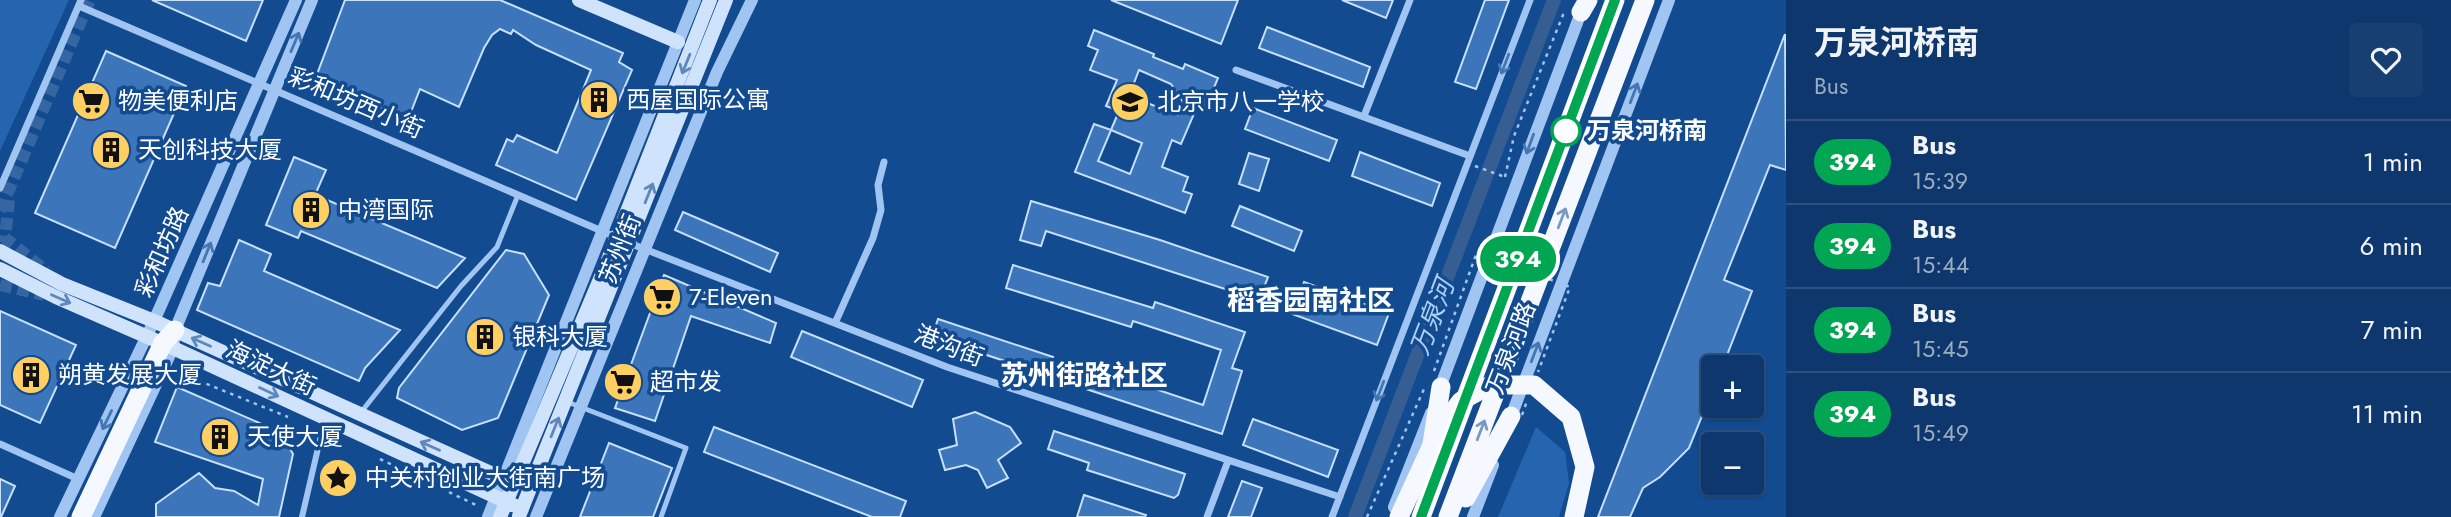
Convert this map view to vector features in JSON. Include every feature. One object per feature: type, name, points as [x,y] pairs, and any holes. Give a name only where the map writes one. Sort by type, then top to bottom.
[{"type":"highway","name":"万泉河路","points":[[1421,515],[1615,0]]},
{"type":"highway","name":"万泉河路","points":[[1448,517],[1645,0]]},
{"type":"highway","points":[[81,517],[164,339]]},
{"type":"highway","points":[[1421,515],[1432,380]]},
{"type":"highway","points":[[1399,517],[1438,432],[1461,401],[1490,385],[1534,385],[1571,416],[1585,467],[1574,517]]},
{"type":"highway","points":[[1455,517],[1516,415]]},
{"type":"main road","points":[[579,0],[678,42]]},
{"type":"main road","name":"苏州街","points":[[520,513],[565,401],[710,0]]},
{"type":"main road","name":"苏州街","points":[[500,517],[501,500],[509,481],[623,240],[726,0]]},
{"type":"main road","name":"海淀大街","points":[[0,251],[62,284],[154,321],[164,339],[324,418],[501,500],[520,513]]},
{"type":"main road","name":"海淀大街","points":[[0,269],[55,297],[360,414],[509,481]]},
{"type":"street","name":"彩和坊路","points":[[164,339],[154,321],[296,0]]},
{"type":"street","name":"彩和坊路","points":[[94,517],[164,339],[312,0]]},
{"type":"street","name":"苏州街","points":[[509,481],[601,231],[695,0]]},
{"type":"street","name":"苏州街","points":[[536,517],[717,72],[752,0]]},
{"type":"street","points":[[1364,116],[1410,0]]},
{"type":"street","points":[[1332,517],[1530,0]]},
{"type":"street","name":"万泉河路","points":[[1473,517],[1516,415],[1669,0]]},
{"type":"street","name":"彩和坊西小街","points":[[80,3],[623,240]]},
{"type":"street","points":[[0,188],[80,3]]},
{"type":"street","points":[[1390,517],[1432,380],[1580,5]]},
{"type":"street","points":[[1236,70],[1364,116],[1469,160]]},
{"type":"street","points":[[836,321],[873,238],[881,210],[878,185],[884,162]]},
{"type":"street","name":"港沟街","points":[[623,240],[836,321],[947,367],[1339,497]]},
{"type":"street","name":"彩和坊路","points":[[60,517],[78,479],[164,339]]},
{"type":"street","points":[[302,517],[324,418]]},
{"type":"street","points":[[0,444],[78,479]]},
{"type":"street","points":[[1207,517],[1228,461]]},
{"type":"street","points":[[509,481],[529,490]]},
{"type":"street","name":"苏州街","points":[[485,513],[501,500]]},
{"type":"lane","points":[[360,414],[461,286],[497,247],[518,195]]},
{"type":"lane","points":[[565,401],[686,448],[661,517]]},
{"type":"path","points":[[1503,189],[1514,136],[1580,5]]},
{"type":"path","points":[[1469,160],[1505,177]]},
{"type":"path","points":[[1367,517],[1432,380],[1477,252],[1570,287],[1536,376]]},
{"type":"path","points":[[170,381],[175,370],[290,418]]},
{"type":"path","points":[[1516,415],[1531,389]]},
{"type":"path","points":[[371,455],[485,513]]},
{"type":"shaded area","points":[[0,0],[69,0],[0,151]]},
{"type":"shaded area","points":[[1536,427],[1565,452],[1569,483],[1559,517],[1498,517]]},
{"type":"building","points":[[152,0],[263,0],[246,41]]},
{"type":"building","points":[[345,0],[500,0],[623,53],[619,62],[632,70],[576,200],[496,165],[507,139],[513,142],[517,135],[557,153],[591,70],[536,45],[513,30],[511,34],[500,29],[492,35],[484,48],[459,107],[420,89],[409,117],[313,85]]},
{"type":"building","points":[[1111,0],[1238,0],[1221,44]]},
{"type":"building","points":[[1342,0],[1393,0],[1386,18]]},
{"type":"building","points":[[1485,0],[1509,0],[1476,89],[1455,82]]},
{"type":"building","points":[[1267,27],[1370,67],[1363,87],[1259,48]]},
{"type":"building","points":[[1094,30],[1183,69],[1185,64],[1218,78],[1204,112],[1196,109],[1181,144],[1172,140],[1162,167],[1188,177],[1183,191],[1192,194],[1185,213],[1075,172],[1094,124],[1111,130],[1119,111],[1106,106],[1117,80],[1090,70],[1098,50],[1088,46]],"holes":[[[1139,70],[1171,84],[1183,102],[1178,115],[1129,96]],[[1111,130],[1142,143],[1130,174],[1098,161]]]},
{"type":"building","points":[[1785,34],[1786,170],[1770,165],[1724,280],[1752,291],[1727,355],[1701,355],[1701,418],[1689,448],[1660,477],[1643,488],[1630,517],[1598,517]]},
{"type":"building","name":"天创科技大厦","points":[[106,51],[186,86],[115,248],[35,213]]},
{"type":"building","points":[[1253,108],[1337,140],[1329,161],[1245,129]]},
{"type":"building","points":[[1360,152],[1440,183],[1432,206],[1352,176]]},
{"type":"building","points":[[1249,153],[1269,159],[1259,191],[1239,184]]},
{"type":"building","name":"中湾国际","points":[[294,157],[326,170],[315,195],[465,258],[437,288],[301,231],[298,238],[266,225]]},
{"type":"building","points":[[1031,201],[1160,240],[1268,277],[1259,300],[1046,231],[1041,246],[1020,240]]},
{"type":"building","points":[[1240,206],[1302,231],[1294,251],[1232,226]]},
{"type":"building","points":[[683,212],[778,253],[770,272],[675,230]]},
{"type":"building","points":[[239,240],[271,254],[264,271],[400,330],[365,368],[359,381],[197,310],[208,283],[220,286]]},
{"type":"building","name":"银科大厦","points":[[506,250],[524,254],[549,295],[498,418],[462,430],[397,398],[399,388]]},
{"type":"building","points":[[1013,265],[1153,308],[1155,302],[1245,332],[1232,368],[1242,371],[1222,434],[1065,382],[1072,361],[1203,405],[1221,350],[1133,321],[1131,327],[1006,288]]},
{"type":"building","points":[[664,275],[776,323],[770,343],[691,316],[655,421],[615,408]]},
{"type":"building","points":[[1304,282],[1389,313],[1377,345],[1292,314]]},
{"type":"building","name":"朔黄发展大厦","points":[[0,311],[76,345],[40,423],[0,405]]},
{"type":"building","points":[[938,319],[1053,357],[1047,375],[932,337]]},
{"type":"building","points":[[802,331],[923,380],[912,407],[791,357]]},
{"type":"building","name":"天使大厦","points":[[177,387],[280,432],[293,454],[279,517],[156,517],[156,504],[199,473],[215,488],[234,491],[258,505],[263,479],[155,442]]},
{"type":"building","points":[[975,412],[1010,427],[1021,443],[998,460],[1008,478],[987,488],[978,470],[966,465],[945,470],[939,450],[957,445],[953,419]]},
{"type":"building","points":[[1253,419],[1338,450],[1328,477],[1243,445]]},
{"type":"building","points":[[714,427],[906,501],[900,517],[872,517],[704,452]]},
{"type":"building","points":[[1054,431],[1185,474],[1178,495],[1174,498],[1087,470],[1089,463],[1048,449]]},
{"type":"building","points":[[609,443],[672,468],[653,517],[580,517]]},
{"type":"building","points":[[0,479],[15,486],[1,517],[0,517]]},
{"type":"building","points":[[1242,481],[1262,488],[1251,517],[1228,517]]},
{"type":"building","points":[[1084,495],[1146,515],[1077,517]]},
{"type":"waterway","name":"万泉河","points":[[1355,517],[1554,0]]},
{"type":"tunnel","points":[[0,211],[90,0]]},
{"type":"tunnel","points":[[9,200],[5,238],[46,271]]},
{"type":"tunnel","points":[[0,285],[44,295]]},
{"type":"bus line","name":"394","points":[[1421,517],[1615,0]]},
{"type":"place","name":"西屋国际公寓","points":[[599,100]]},
{"type":"place","name":"物美便利店","points":[[91,101]]},
{"type":"place","name":"北京市八一学校","points":[[1130,102]]},
{"type":"place","name":"万泉河桥南","points":[[1566,131]]},
{"type":"place","name":"天创科技大厦","points":[[111,150]]},
{"type":"place","name":"中湾国际","points":[[311,210]]},
{"type":"place","name":"7-Eleven","points":[[662,297]]},
{"type":"place","name":"银科大厦","points":[[485,337]]},
{"type":"place","name":"朔黄发展大厦","points":[[31,375]]},
{"type":"place","name":"超市发","points":[[623,382]]},
{"type":"place","name":"天使大厦","points":[[220,437]]},
{"type":"place","name":"中关村创业大街南广场","points":[[338,478]]},
{"type":"district","name":"稻香园南社区","points":[[1311,300]]},
{"type":"district","name":"苏州街路社区","points":[[1084,375]]}]
